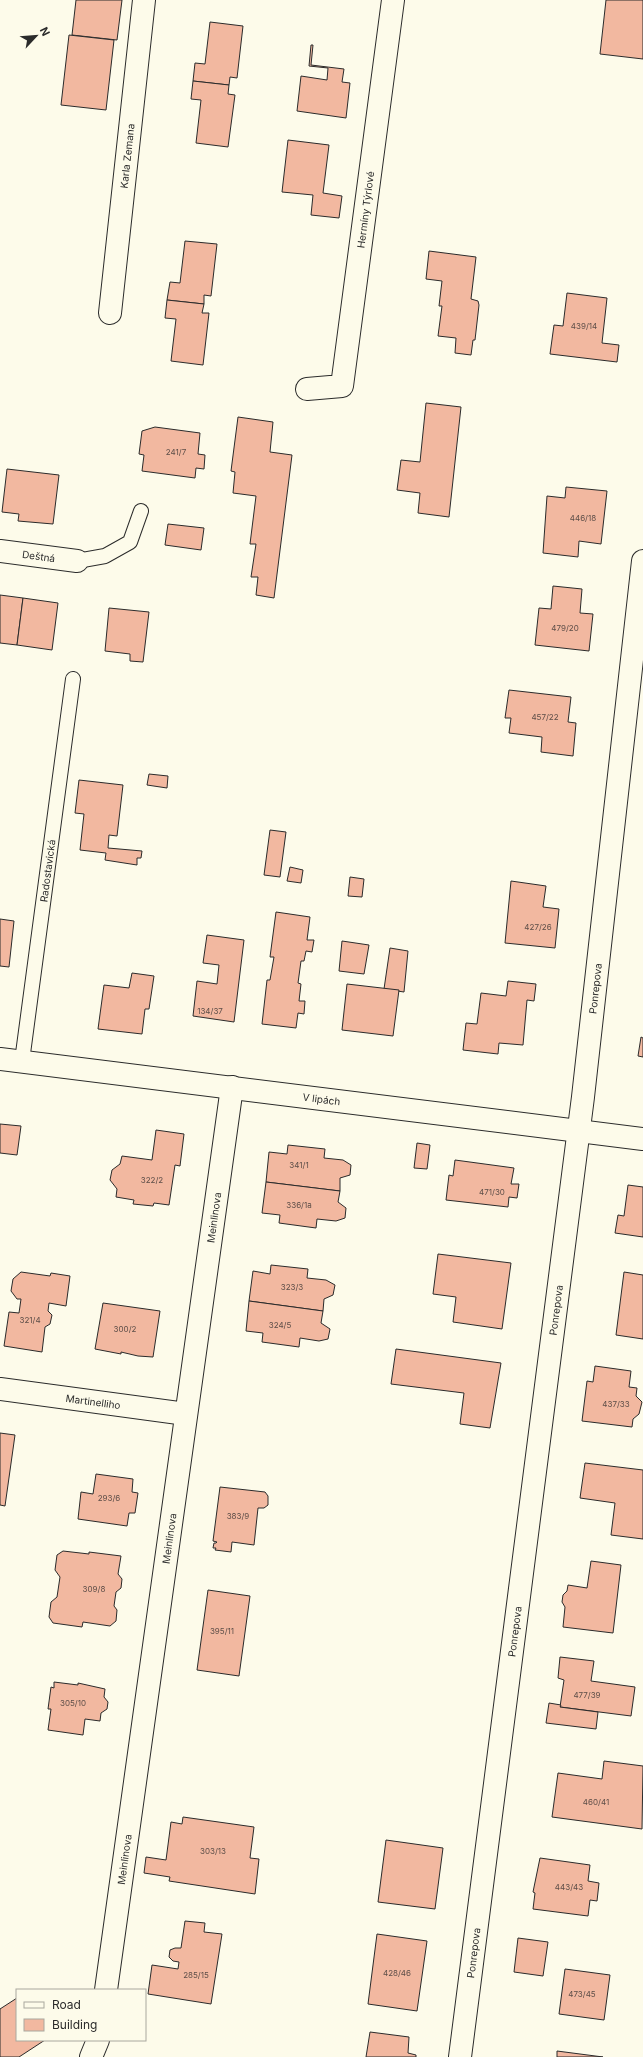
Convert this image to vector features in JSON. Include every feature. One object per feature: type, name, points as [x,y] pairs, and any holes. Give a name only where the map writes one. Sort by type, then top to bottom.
[{"type":"street","name":"Karla Zemana","points":[[110,313],[144,0]]},
{"type":"street","name":"Hermíny Týrlové","points":[[307,389],[342,386],[393,0]]},
{"type":"street","name":"Deštná","points":[[0,551],[77,561]]},
{"type":"street","name":"Ponrepova","points":[[460,2057],[578,1131],[643,561]]},
{"type":"street","name":"V lipách","points":[[0,1059],[643,1139]]},
{"type":"street","name":"Meinlinova","points":[[106,1989],[232,1087]]},
{"type":"street","name":"Martinelliho","points":[[0,1389],[186,1414]]},
{"type":"street","points":[[91,2057],[98,2041]]},
{"type":"lane","points":[[77,561],[105,556],[130,542],[141,511]]},
{"type":"lane","name":"Radostavická","points":[[22,1062],[73,679]]},
{"type":"building","points":[[76,0],[122,0],[117,40],[72,35]]},
{"type":"building","points":[[606,0],[643,0],[643,59],[600,54]]},
{"type":"building","points":[[210,22],[243,26],[237,78],[230,77],[229,85],[193,81],[195,63],[205,64]]},
{"type":"building","points":[[69,35],[114,40],[106,110],[61,105]]},
{"type":"building","points":[[311,45],[313,45],[311,65],[344,69],[342,82],[350,83],[346,118],[297,111],[301,76],[327,80],[328,68],[309,66]]},
{"type":"building","points":[[193,81],[229,85],[228,94],[235,95],[228,147],[196,143],[201,100],[191,99]]},
{"type":"building","points":[[288,140],[329,145],[323,193],[342,196],[339,218],[311,215],[313,195],[282,192]]},
{"type":"building","points":[[185,241],[217,244],[211,296],[204,295],[204,304],[167,300],[170,282],[180,283]]},
{"type":"building","points":[[429,251],[476,257],[471,299],[478,301],[479,305],[475,340],[473,340],[471,355],[455,353],[456,338],[438,336],[442,306],[439,306],[442,281],[426,279]]},
{"type":"building","points":[[567,293],[607,298],[602,343],[619,345],[617,362],[550,354],[554,325],[563,326]]},
{"type":"building","points":[[167,300],[204,304],[202,313],[209,313],[203,365],[171,361],[176,319],[165,318]]},
{"type":"building","points":[[426,403],[461,407],[449,517],[418,513],[420,493],[397,490],[401,460],[420,462]]},
{"type":"building","points":[[238,417],[273,422],[270,452],[292,455],[274,598],[256,595],[258,577],[251,577],[256,544],[250,544],[256,496],[233,493],[235,472],[231,471]]},
{"type":"building","points":[[155,427],[200,433],[198,454],[205,455],[204,469],[196,468],[195,478],[142,471],[144,455],[139,454],[142,431]]},
{"type":"building","points":[[7,469],[59,475],[53,524],[18,521],[19,514],[2,512]]},
{"type":"building","points":[[566,487],[607,491],[601,544],[579,541],[578,557],[543,553],[547,496],[565,498]]},
{"type":"building","points":[[168,524],[204,528],[201,550],[165,545]]},
{"type":"building","points":[[553,586],[582,589],[580,613],[593,614],[589,651],[535,645],[539,608],[551,609]]},
{"type":"building","points":[[0,595],[23,598],[17,645],[0,643]]},
{"type":"building","points":[[23,598],[58,603],[52,650],[17,645]]},
{"type":"building","points":[[109,608],[149,612],[143,662],[130,661],[130,654],[105,651]]},
{"type":"building","points":[[509,690],[571,697],[568,722],[576,723],[573,756],[541,752],[542,737],[509,733],[511,718],[505,718]]},
{"type":"building","points":[[149,774],[168,776],[167,788],[147,785]]},
{"type":"building","points":[[79,780],[123,785],[117,836],[109,835],[108,848],[142,851],[141,858],[137,858],[137,865],[105,860],[106,853],[80,850],[84,814],[75,813]]},
{"type":"building","points":[[270,830],[286,832],[280,877],[264,875]]},
{"type":"building","points":[[290,867],[303,870],[301,883],[287,881]]},
{"type":"building","points":[[350,877],[364,879],[362,897],[348,896]]},
{"type":"building","points":[[511,881],[546,886],[543,907],[559,909],[555,948],[505,943]]},
{"type":"building","points":[[276,912],[310,917],[307,940],[314,940],[312,952],[306,951],[304,961],[301,961],[298,983],[301,984],[299,1001],[305,1001],[304,1014],[298,1013],[296,1028],[262,1024],[267,980],[270,980],[274,957],[270,957]]},
{"type":"building","points":[[0,919],[14,921],[9,967],[0,966]]},
{"type":"building","points":[[207,935],[244,940],[234,1022],[193,1016],[197,981],[217,984],[219,965],[203,963]]},
{"type":"building","points":[[342,941],[369,945],[364,974],[339,971]]},
{"type":"building","points":[[390,948],[408,951],[404,992],[384,989]]},
{"type":"building","points":[[132,973],[154,976],[149,1009],[145,1009],[142,1034],[98,1029],[104,985],[129,988]]},
{"type":"building","points":[[508,981],[536,984],[534,1001],[527,1000],[523,1045],[499,1043],[498,1054],[463,1050],[466,1023],[477,1024],[481,993],[506,996]]},
{"type":"building","points":[[347,984],[399,990],[393,1036],[342,1030]]},
{"type":"building","points":[[641,1037],[643,1038],[643,1057],[638,1056]]},
{"type":"building","points":[[0,1124],[21,1126],[17,1155],[0,1153]]},
{"type":"building","points":[[156,1130],[184,1134],[180,1166],[175,1165],[169,1205],[154,1203],[153,1206],[133,1204],[134,1200],[116,1197],[117,1189],[110,1180],[112,1170],[120,1164],[122,1156],[152,1160]]},
{"type":"building","points":[[417,1143],[430,1145],[427,1169],[414,1168]]},
{"type":"building","points":[[288,1145],[325,1149],[324,1158],[343,1160],[351,1165],[350,1175],[340,1178],[340,1191],[266,1182],[269,1152],[287,1154]]},
{"type":"building","points":[[455,1160],[514,1168],[511,1184],[519,1184],[517,1198],[509,1197],[508,1207],[446,1200],[449,1175],[453,1176]]},
{"type":"building","points":[[266,1182],[340,1191],[338,1202],[346,1208],[345,1218],[336,1221],[317,1219],[316,1228],[279,1223],[280,1215],[262,1213]]},
{"type":"building","points":[[628,1185],[643,1187],[643,1237],[615,1233],[618,1215],[624,1216]]},
{"type":"building","points":[[438,1254],[511,1263],[502,1329],[453,1322],[456,1297],[433,1294]]},
{"type":"building","points":[[271,1265],[308,1269],[307,1278],[326,1280],[335,1285],[333,1295],[324,1299],[323,1311],[249,1301],[253,1271],[270,1274]]},
{"type":"building","points":[[21,1272],[50,1276],[51,1273],[70,1276],[66,1306],[49,1303],[48,1311],[52,1315],[50,1324],[45,1327],[42,1352],[4,1346],[9,1312],[19,1313],[21,1299],[17,1299],[11,1291],[13,1279]]},
{"type":"building","points":[[624,1272],[643,1275],[643,1339],[616,1335]]},
{"type":"building","points":[[249,1301],[323,1311],[321,1323],[330,1329],[328,1339],[319,1341],[300,1338],[299,1347],[262,1342],[263,1333],[246,1331]]},
{"type":"building","points":[[103,1303],[160,1311],[153,1357],[138,1356],[121,1352],[121,1354],[95,1349]]},
{"type":"building","points":[[396,1349],[501,1363],[490,1428],[460,1424],[464,1393],[391,1384]]},
{"type":"building","points":[[595,1366],[631,1371],[629,1387],[637,1388],[636,1396],[642,1402],[639,1414],[633,1419],[632,1427],[582,1421],[587,1381],[593,1382]]},
{"type":"building","points":[[0,1433],[15,1435],[5,1506],[0,1505]]},
{"type":"building","points":[[585,1463],[643,1470],[643,1539],[611,1535],[615,1503],[580,1498]]},
{"type":"building","points":[[96,1474],[133,1479],[132,1492],[138,1493],[135,1513],[129,1513],[127,1526],[78,1519],[81,1492],[93,1494]]},
{"type":"building","points":[[220,1487],[265,1492],[268,1496],[268,1505],[264,1508],[258,1508],[254,1545],[232,1542],[231,1552],[215,1550],[216,1548],[213,1548],[214,1543],[217,1542],[213,1541]]},
{"type":"building","points":[[63,1551],[89,1554],[89,1552],[121,1556],[118,1574],[122,1579],[121,1588],[116,1592],[114,1606],[117,1610],[116,1621],[110,1626],[83,1622],[82,1627],[53,1623],[49,1617],[51,1602],[57,1597],[60,1577],[55,1570],[57,1555]]},
{"type":"building","points":[[591,1561],[621,1565],[613,1633],[563,1627],[565,1607],[562,1602],[563,1595],[567,1591],[568,1585],[587,1588]]},
{"type":"building","points":[[208,1590],[250,1596],[239,1676],[197,1670]]},
{"type":"building","points":[[560,1657],[594,1661],[591,1681],[635,1687],[631,1716],[560,1707],[564,1680],[558,1678]]},
{"type":"building","points":[[54,1682],[78,1685],[78,1683],[105,1689],[104,1697],[108,1702],[107,1709],[101,1713],[100,1721],[85,1719],[83,1735],[48,1730],[51,1709],[48,1709],[51,1687],[54,1688]]},
{"type":"building","points":[[549,1703],[561,1705],[560,1707],[598,1712],[596,1729],[546,1723]]},
{"type":"building","points":[[604,1761],[643,1766],[642,1829],[552,1817],[558,1773],[602,1779]]},
{"type":"building","points":[[183,1817],[254,1827],[250,1858],[259,1859],[255,1894],[169,1881],[170,1877],[144,1873],[146,1857],[166,1860],[171,1822],[182,1824]]},
{"type":"building","points":[[386,1840],[443,1848],[435,1909],[378,1902]]},
{"type":"building","points":[[540,1858],[590,1865],[588,1881],[599,1883],[597,1901],[590,1900],[588,1916],[533,1909],[535,1893],[533,1892]]},
{"type":"building","points":[[185,1921],[205,1923],[204,1932],[222,1934],[211,2004],[148,1994],[152,1965],[178,1969],[179,1962],[173,1961],[169,1957],[170,1950],[181,1948]]},
{"type":"building","points":[[377,1934],[427,1941],[417,2011],[368,2004]]},
{"type":"building","points":[[518,1938],[548,1942],[543,1976],[514,1972]]},
{"type":"building","points":[[565,1969],[610,1975],[604,2020],[559,2014]]},
{"type":"building","points":[[16,1999],[16,2041],[43,2041],[19,2057],[0,2057],[0,2009]]},
{"type":"building","points":[[370,2032],[409,2037],[408,2053],[416,2055],[416,2057],[366,2057]]},
{"type":"building","points":[[557,2051],[603,2057],[557,2057]]}]
